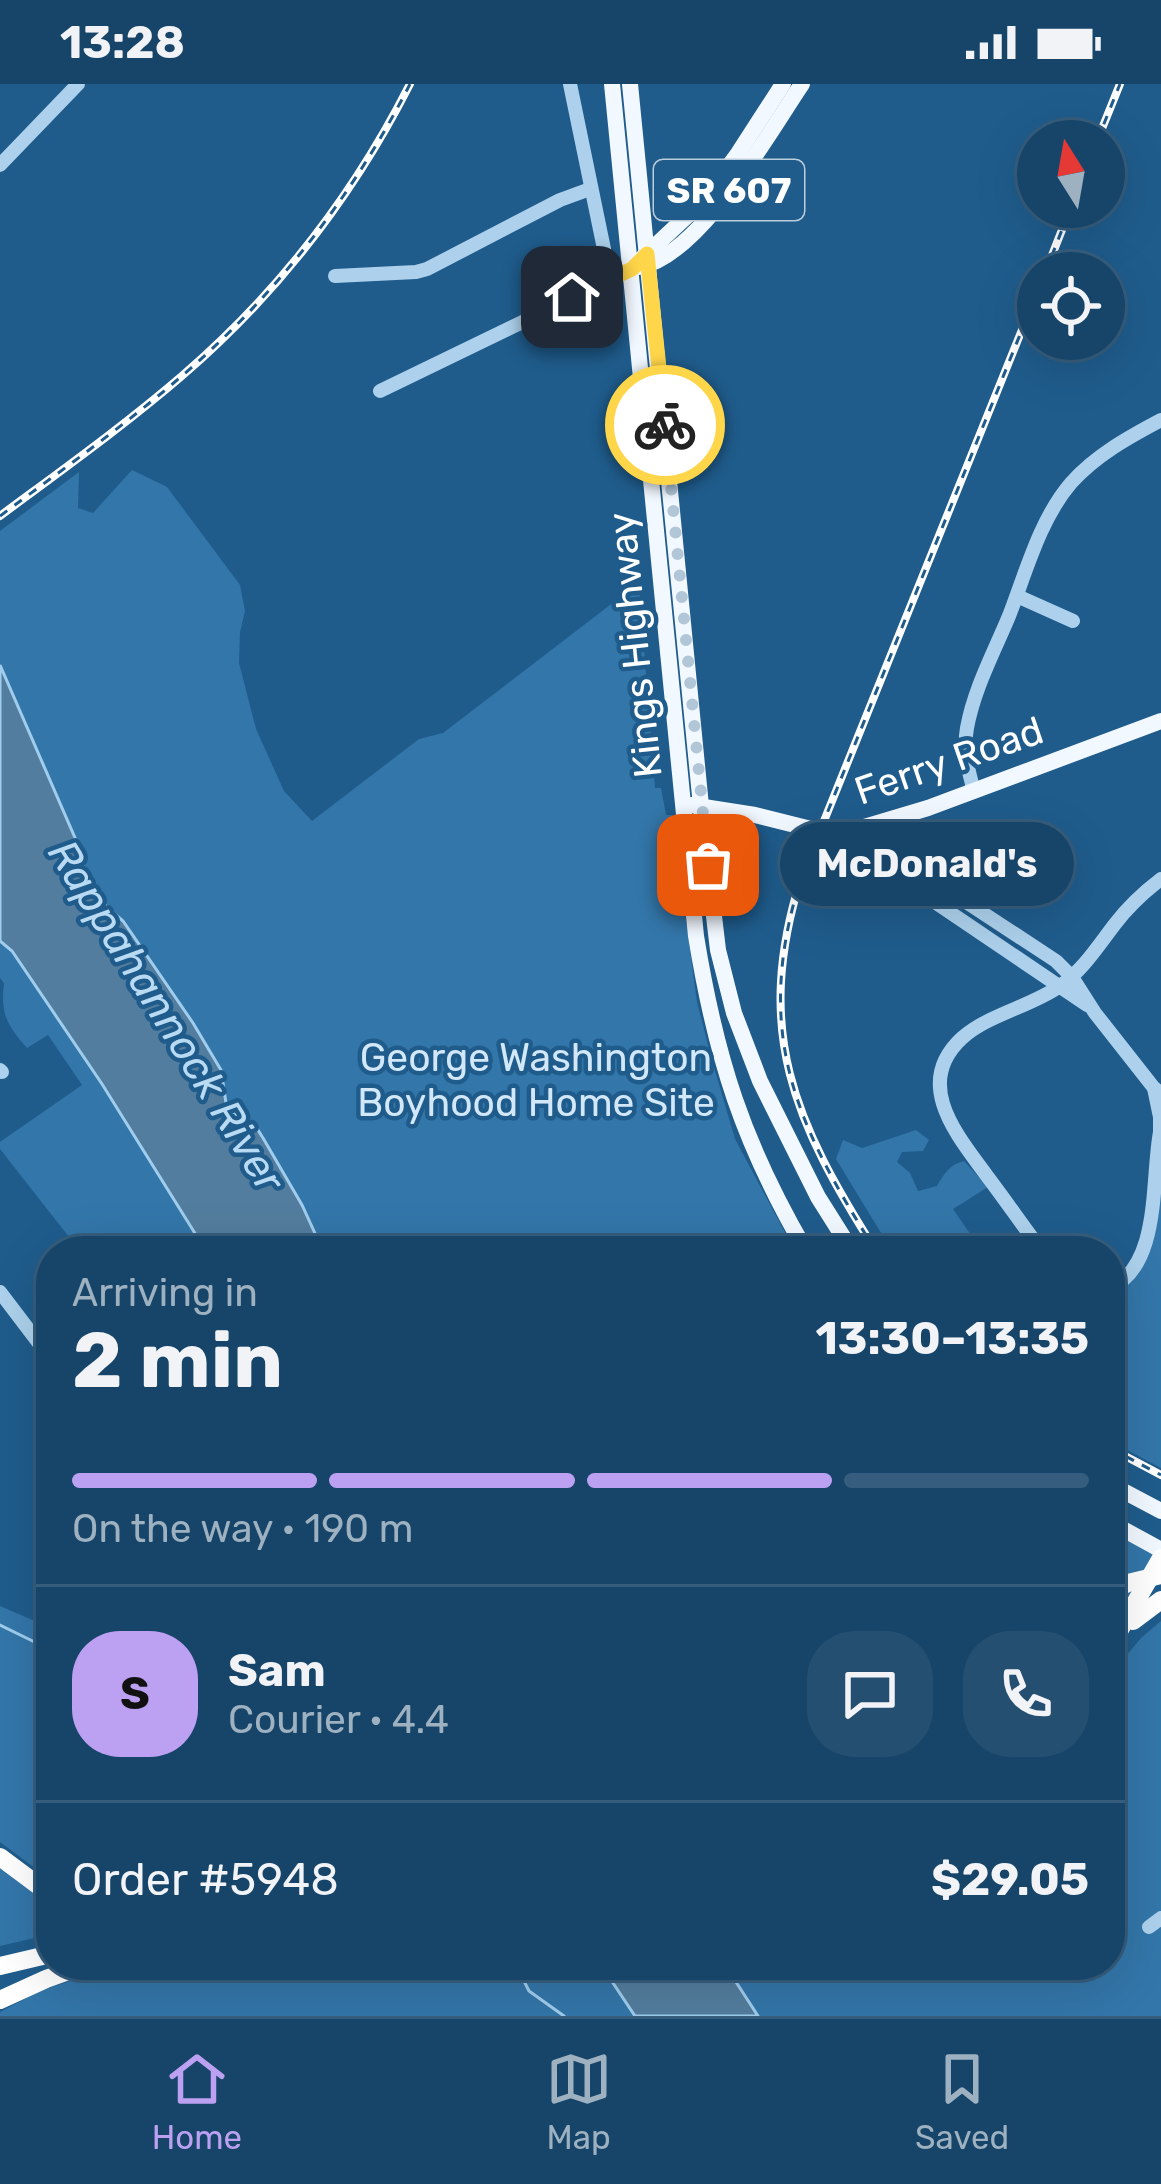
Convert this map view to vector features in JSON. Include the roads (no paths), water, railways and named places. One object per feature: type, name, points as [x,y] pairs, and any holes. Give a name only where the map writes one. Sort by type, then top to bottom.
[{"type":"highway","points":[[1125,1620],[1161,1554]]},
{"type":"highway","points":[[1125,1584],[1161,1575]]},
{"type":"highway","points":[[1125,1630],[1161,1600]]},
{"type":"highway","points":[[0,1857],[36,1884]]},
{"type":"highway","points":[[0,1954],[36,1946]]},
{"type":"highway","points":[[0,1966],[36,1958]]},
{"type":"highway","points":[[0,2000],[44,1980]]},
{"type":"main road","name":"Kings Highway","points":[[612,84],[643,263]]},
{"type":"main road","name":"Kings Highway","points":[[630,84],[692,806],[697,936],[717,1048],[734,1103],[758,1163],[798,1236]]},
{"type":"main road","name":"SR 607","points":[[643,263],[702,202],[783,84]]},
{"type":"main road","name":"SR 607","points":[[643,263],[669,254],[713,211],[802,84]]},
{"type":"main road","points":[[641,192],[658,216],[688,215]]},
{"type":"main road","name":"Ferry Road","points":[[692,806],[819,831],[845,831],[974,791],[1161,722]]},
{"type":"main road","name":"Kings Highway","points":[[692,806],[734,1013],[774,1112],[843,1236]]},
{"type":"main road","points":[[1125,1492],[1161,1511]]},
{"type":"main road","points":[[1125,1531],[1161,1554]]},
{"type":"street","points":[[0,165],[78,84]]},
{"type":"street","name":"SR 607","points":[[569,84],[610,278],[643,263]]},
{"type":"street","points":[[334,276],[427,269],[590,189]]},
{"type":"street","points":[[380,392],[610,278]]},
{"type":"street","points":[[974,791],[967,765],[967,728],[1050,514],[1073,482],[1102,455],[1161,420]]},
{"type":"street","points":[[1017,596],[1073,621]]},
{"type":"street","points":[[874,825],[887,850],[1037,948],[1157,1091],[1160,1131],[1147,1245],[1125,1279]]},
{"type":"street","points":[[845,831],[846,842],[1067,981]]},
{"type":"street","points":[[1031,1236],[952,1128],[942,1103],[941,1079],[948,1057],[968,1033],[1067,981],[1135,901],[1161,879]]},
{"type":"street","points":[[0,1292],[36,1339]]},
{"type":"water","name":"Rappahannock River","points":[[0,665],[99,900],[123,921],[193,1023],[221,1070],[226,1103],[256,1127],[316,1236],[197,1236],[102,1084],[12,951],[0,941]]},
{"type":"water","points":[[611,1980],[735,1980],[758,2016],[635,2016]]},
{"type":"waterway","points":[[0,1625],[36,1643]]},
{"type":"waterway","points":[[524,1980],[529,1991],[564,2016]]},
{"type":"railway","points":[[0,516],[161,394],[250,311],[338,203],[410,84]]},
{"type":"railway","points":[[1105,120],[1120,84]]},
{"type":"railway","points":[[1053,252],[1063,228]]},
{"type":"railway","points":[[867,1236],[823,1160],[790,1074],[781,983],[787,933],[801,878],[1017,342]]},
{"type":"railway","points":[[1125,1456],[1161,1475]]},
{"type":"place","name":"McDonald's","points":[[708,865]]},
{"type":"park label","name":"George Washington Boyhood Home Site","points":[[536,1080]]}]
